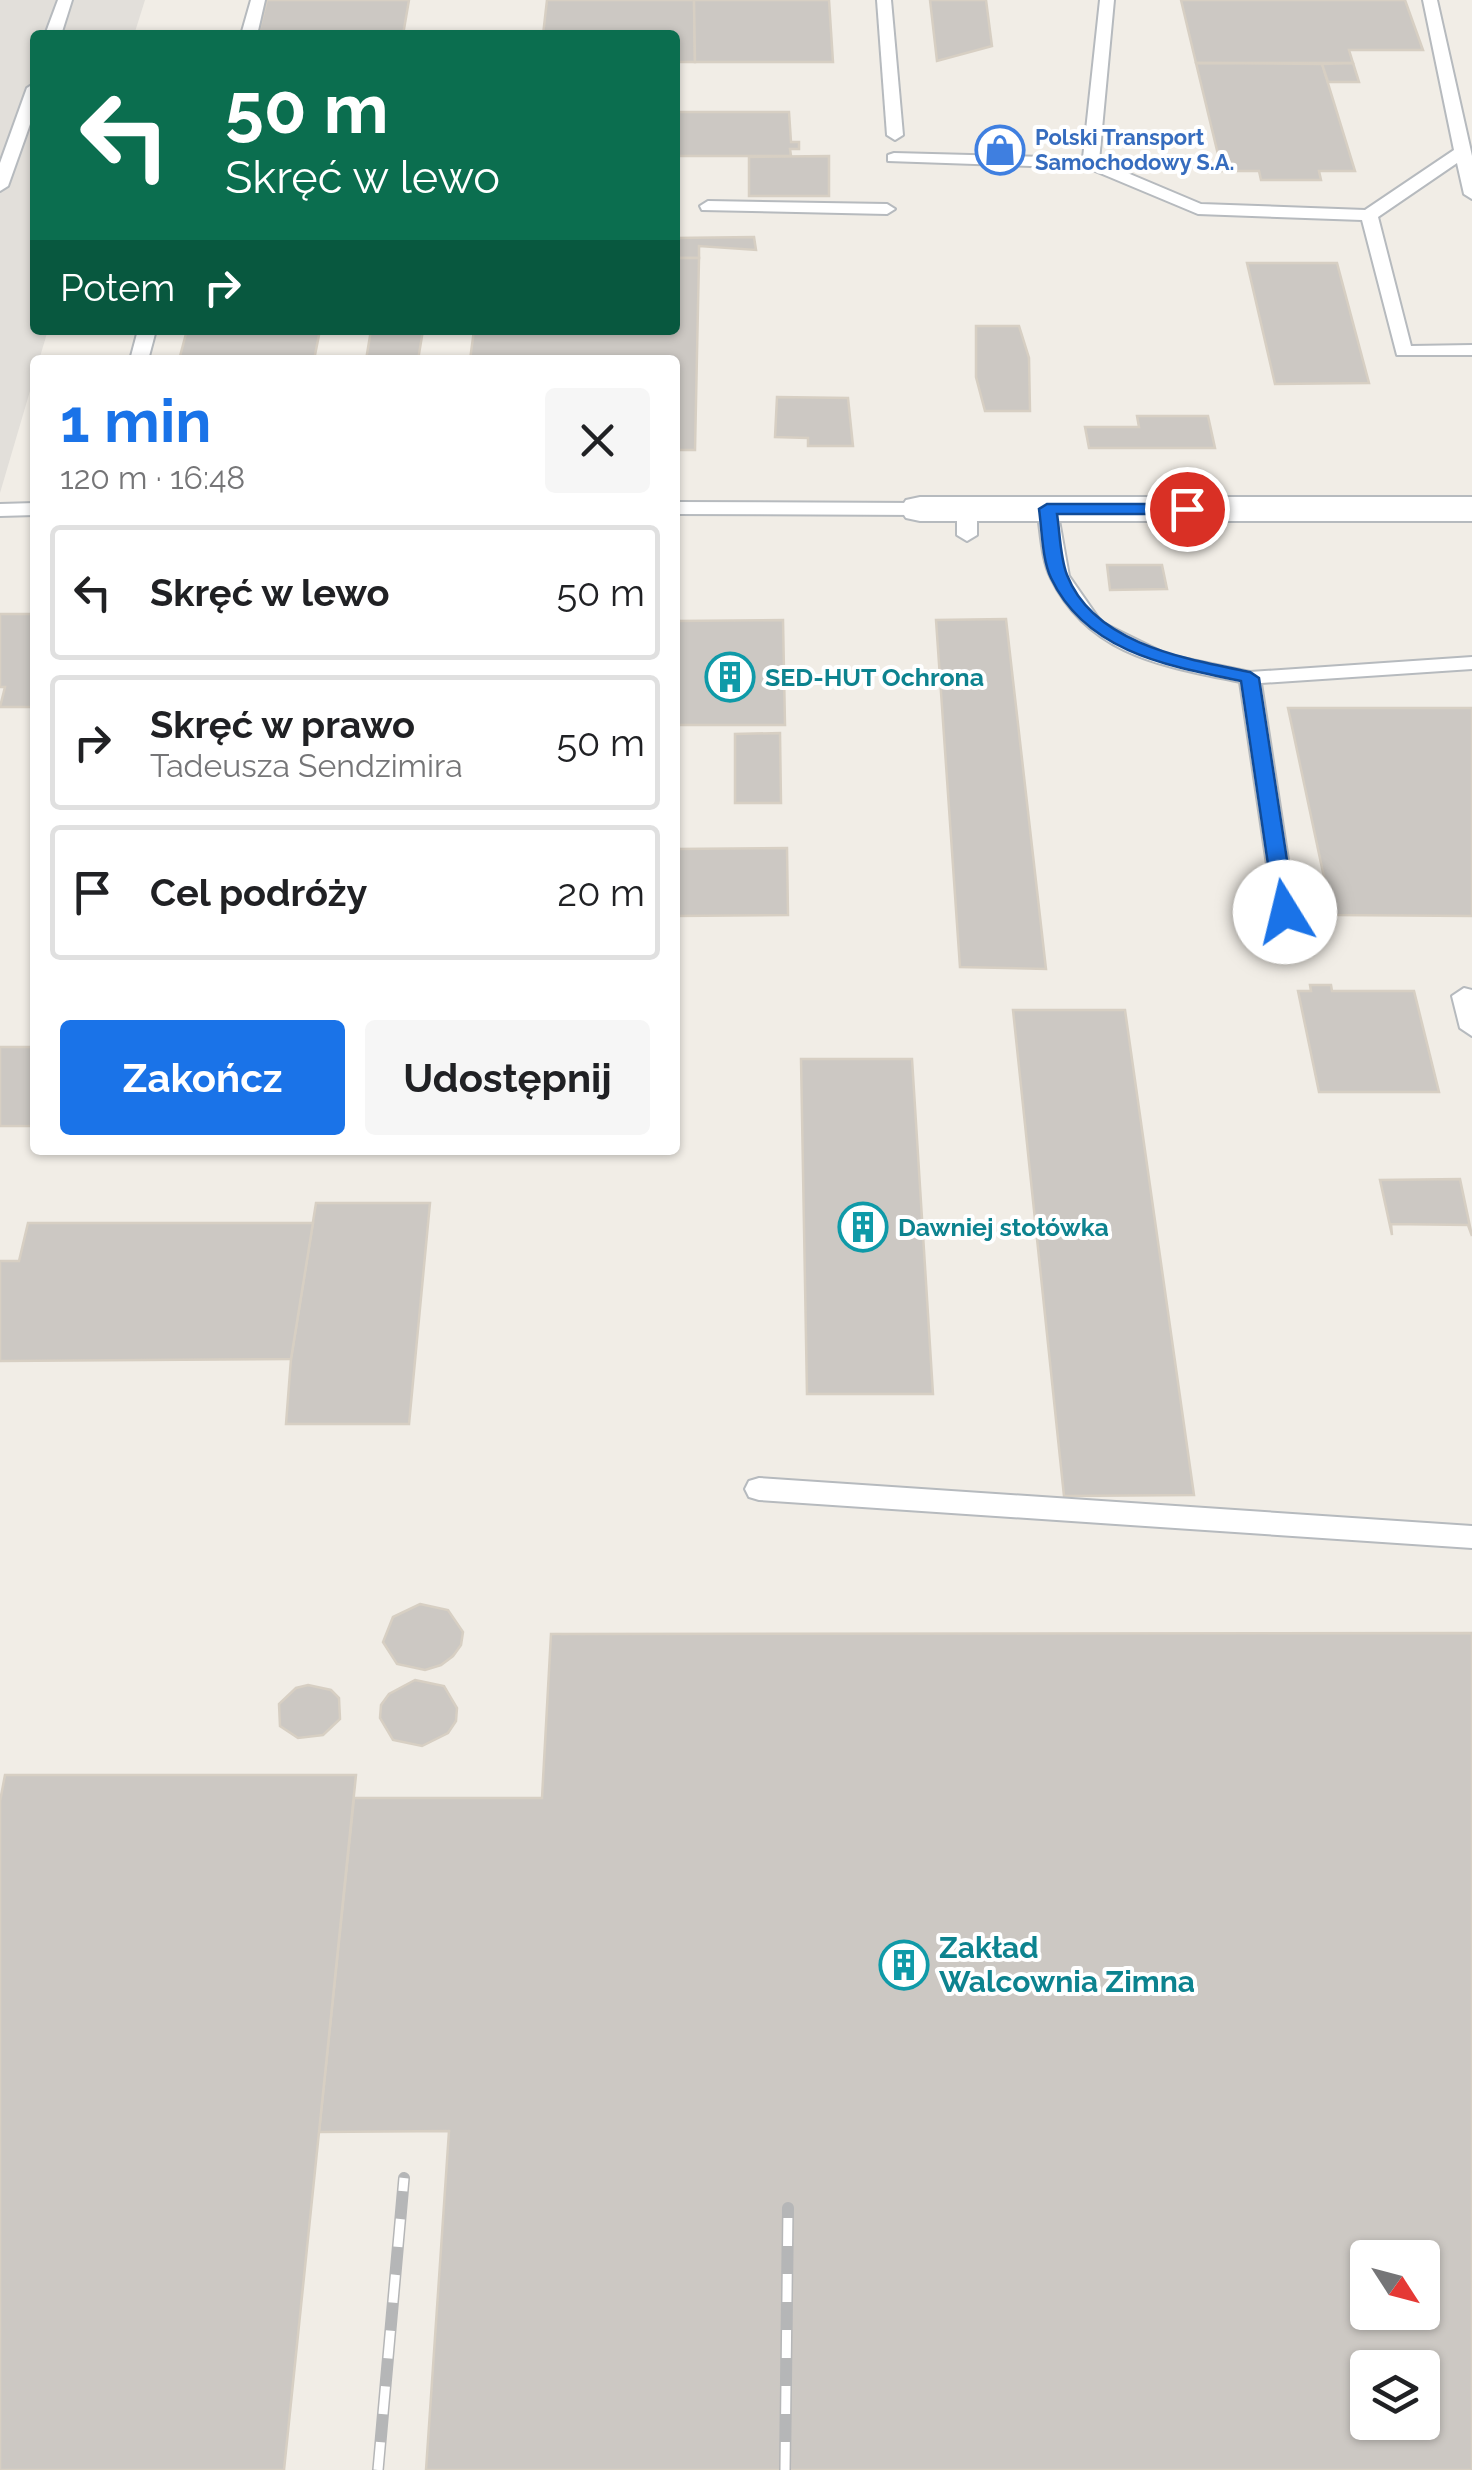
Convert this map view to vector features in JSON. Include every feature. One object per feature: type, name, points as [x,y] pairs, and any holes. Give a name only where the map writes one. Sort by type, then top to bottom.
[{"type":"street","points":[[920,508],[967,522],[1047,509],[1472,509]]},
{"type":"lane","points":[[55,30],[65,0]]},
{"type":"lane","points":[[249,30],[258,0]]},
{"type":"lane","points":[[884,0],[895,135]]},
{"type":"lane","points":[[1092,163],[1107,0]]},
{"type":"lane","points":[[1430,0],[1472,194]]},
{"type":"lane","points":[[0,186],[30,102]]},
{"type":"lane","points":[[894,158],[1092,163],[1198,209],[1369,215],[1463,152]]},
{"type":"lane","points":[[708,206],[888,209]]},
{"type":"lane","points":[[1369,215],[1403,351],[1472,350]]},
{"type":"lane","points":[[680,508],[920,508]]},
{"type":"lane","points":[[0,510],[30,509]]},
{"type":"lane","points":[[1047,509],[1058,576],[1094,626],[1162,660],[1250,678],[1472,662]]},
{"type":"lane","points":[[1250,678],[1285,912]]},
{"type":"lane","points":[[1464,996],[1472,1028]]},
{"type":"lane","points":[[759,1489],[1472,1537]]},
{"type":"shaded area","points":[[0,0],[145,0],[136,30],[30,30],[30,335],[46,335],[40,355],[30,355],[30,391],[0,493]]},
{"type":"building","points":[[267,0],[409,0],[404,30],[259,30]]},
{"type":"building","points":[[547,0],[694,0],[695,62],[680,62],[680,30],[544,30]]},
{"type":"building","points":[[694,0],[829,0],[833,62],[695,62]]},
{"type":"building","points":[[930,0],[986,0],[992,46],[937,61]]},
{"type":"building","points":[[1181,0],[1405,0],[1423,50],[1349,50],[1353,63],[1196,63]]},
{"type":"building","points":[[1196,63],[1322,64],[1355,171],[1319,171],[1321,180],[1261,180],[1259,171],[1222,171]]},
{"type":"building","points":[[1353,63],[1359,82],[1328,82],[1322,64]]},
{"type":"building","points":[[680,112],[789,112],[791,142],[799,142],[799,149],[790,149],[791,156],[680,156]]},
{"type":"building","points":[[829,156],[829,196],[749,196],[749,157]]},
{"type":"building","points":[[754,237],[756,250],[699,246],[699,258],[680,258],[680,238]]},
{"type":"building","points":[[680,258],[699,258],[695,450],[680,450],[680,355],[471,355],[473,335],[680,335]]},
{"type":"building","points":[[1247,263],[1337,263],[1369,383],[1275,384]]},
{"type":"building","points":[[976,326],[1019,326],[1029,358],[1030,411],[985,411],[976,377]]},
{"type":"building","points":[[186,335],[319,335],[315,355],[180,355]]},
{"type":"building","points":[[370,335],[422,335],[419,355],[367,355]]},
{"type":"building","points":[[777,397],[848,398],[853,446],[808,446],[808,438],[775,437]]},
{"type":"building","points":[[1137,416],[1208,416],[1215,448],[1089,448],[1085,427],[1139,427]]},
{"type":"building","points":[[1107,565],[1162,565],[1167,589],[1110,590]]},
{"type":"building","points":[[0,614],[30,614],[30,707],[0,707],[5,687],[0,687]]},
{"type":"building","points":[[1006,619],[1046,969],[960,967],[936,620]]},
{"type":"building","name":"SED-HUT Ochrona","points":[[783,620],[785,725],[680,725],[680,621]]},
{"type":"building","points":[[1288,708],[1472,708],[1472,916],[1332,915]]},
{"type":"building","points":[[780,733],[781,803],[735,803],[735,734]]},
{"type":"building","points":[[787,848],[788,915],[680,916],[680,849]]},
{"type":"building","points":[[1310,985],[1331,985],[1332,991],[1414,991],[1439,1092],[1319,1092],[1298,991],[1311,991]]},
{"type":"building","points":[[1013,1010],[1125,1010],[1194,1495],[1064,1496]]},
{"type":"building","points":[[0,1047],[30,1047],[30,1126],[0,1126]]},
{"type":"building","name":"Dawniej stołówka","points":[[801,1059],[912,1059],[933,1394],[807,1394]]},
{"type":"building","points":[[1460,1179],[1472,1236],[1468,1225],[1391,1224],[1392,1235],[1380,1180]]},
{"type":"building","points":[[316,1203],[430,1203],[409,1424],[286,1424],[291,1359]]},
{"type":"building","points":[[28,1223],[313,1223],[291,1359],[0,1361],[0,1261],[19,1261]]},
{"type":"building","points":[[420,1604],[448,1610],[463,1632],[461,1645],[453,1656],[425,1670],[397,1664],[383,1642],[393,1617]]},
{"type":"building","name":"Zakład Walcownia Zimna","points":[[1472,1633],[1472,2470],[426,2470],[449,2131],[319,2132],[354,1798],[542,1798],[551,1634]]},
{"type":"building","points":[[415,1680],[444,1686],[457,1708],[456,1721],[448,1733],[422,1746],[393,1740],[380,1718],[381,1705],[389,1694]]},
{"type":"building","points":[[308,1685],[331,1690],[339,1698],[340,1719],[323,1735],[298,1738],[280,1726],[279,1704],[296,1688]]},
{"type":"building","points":[[5,1775],[356,1775],[284,2470],[0,2470],[0,1801]]},
{"type":"railway","points":[[378,2470],[404,2178]]},
{"type":"railway","points":[[785,2470],[788,2208]]},
{"type":"place","name":"Polski Transport Samochodowy S.A.","points":[[1000,150]]},
{"type":"place","name":"SED-HUT Ochrona","points":[[730,677]]},
{"type":"place","name":"Dawniej stołówka","points":[[863,1227]]},
{"type":"place","name":"Zakład Walcownia Zimna","points":[[904,1965]]},
{"type":"route","points":[[1187,509],[1047,509],[1058,576],[1094,626],[1162,660],[1250,678],[1285,912]]}]
